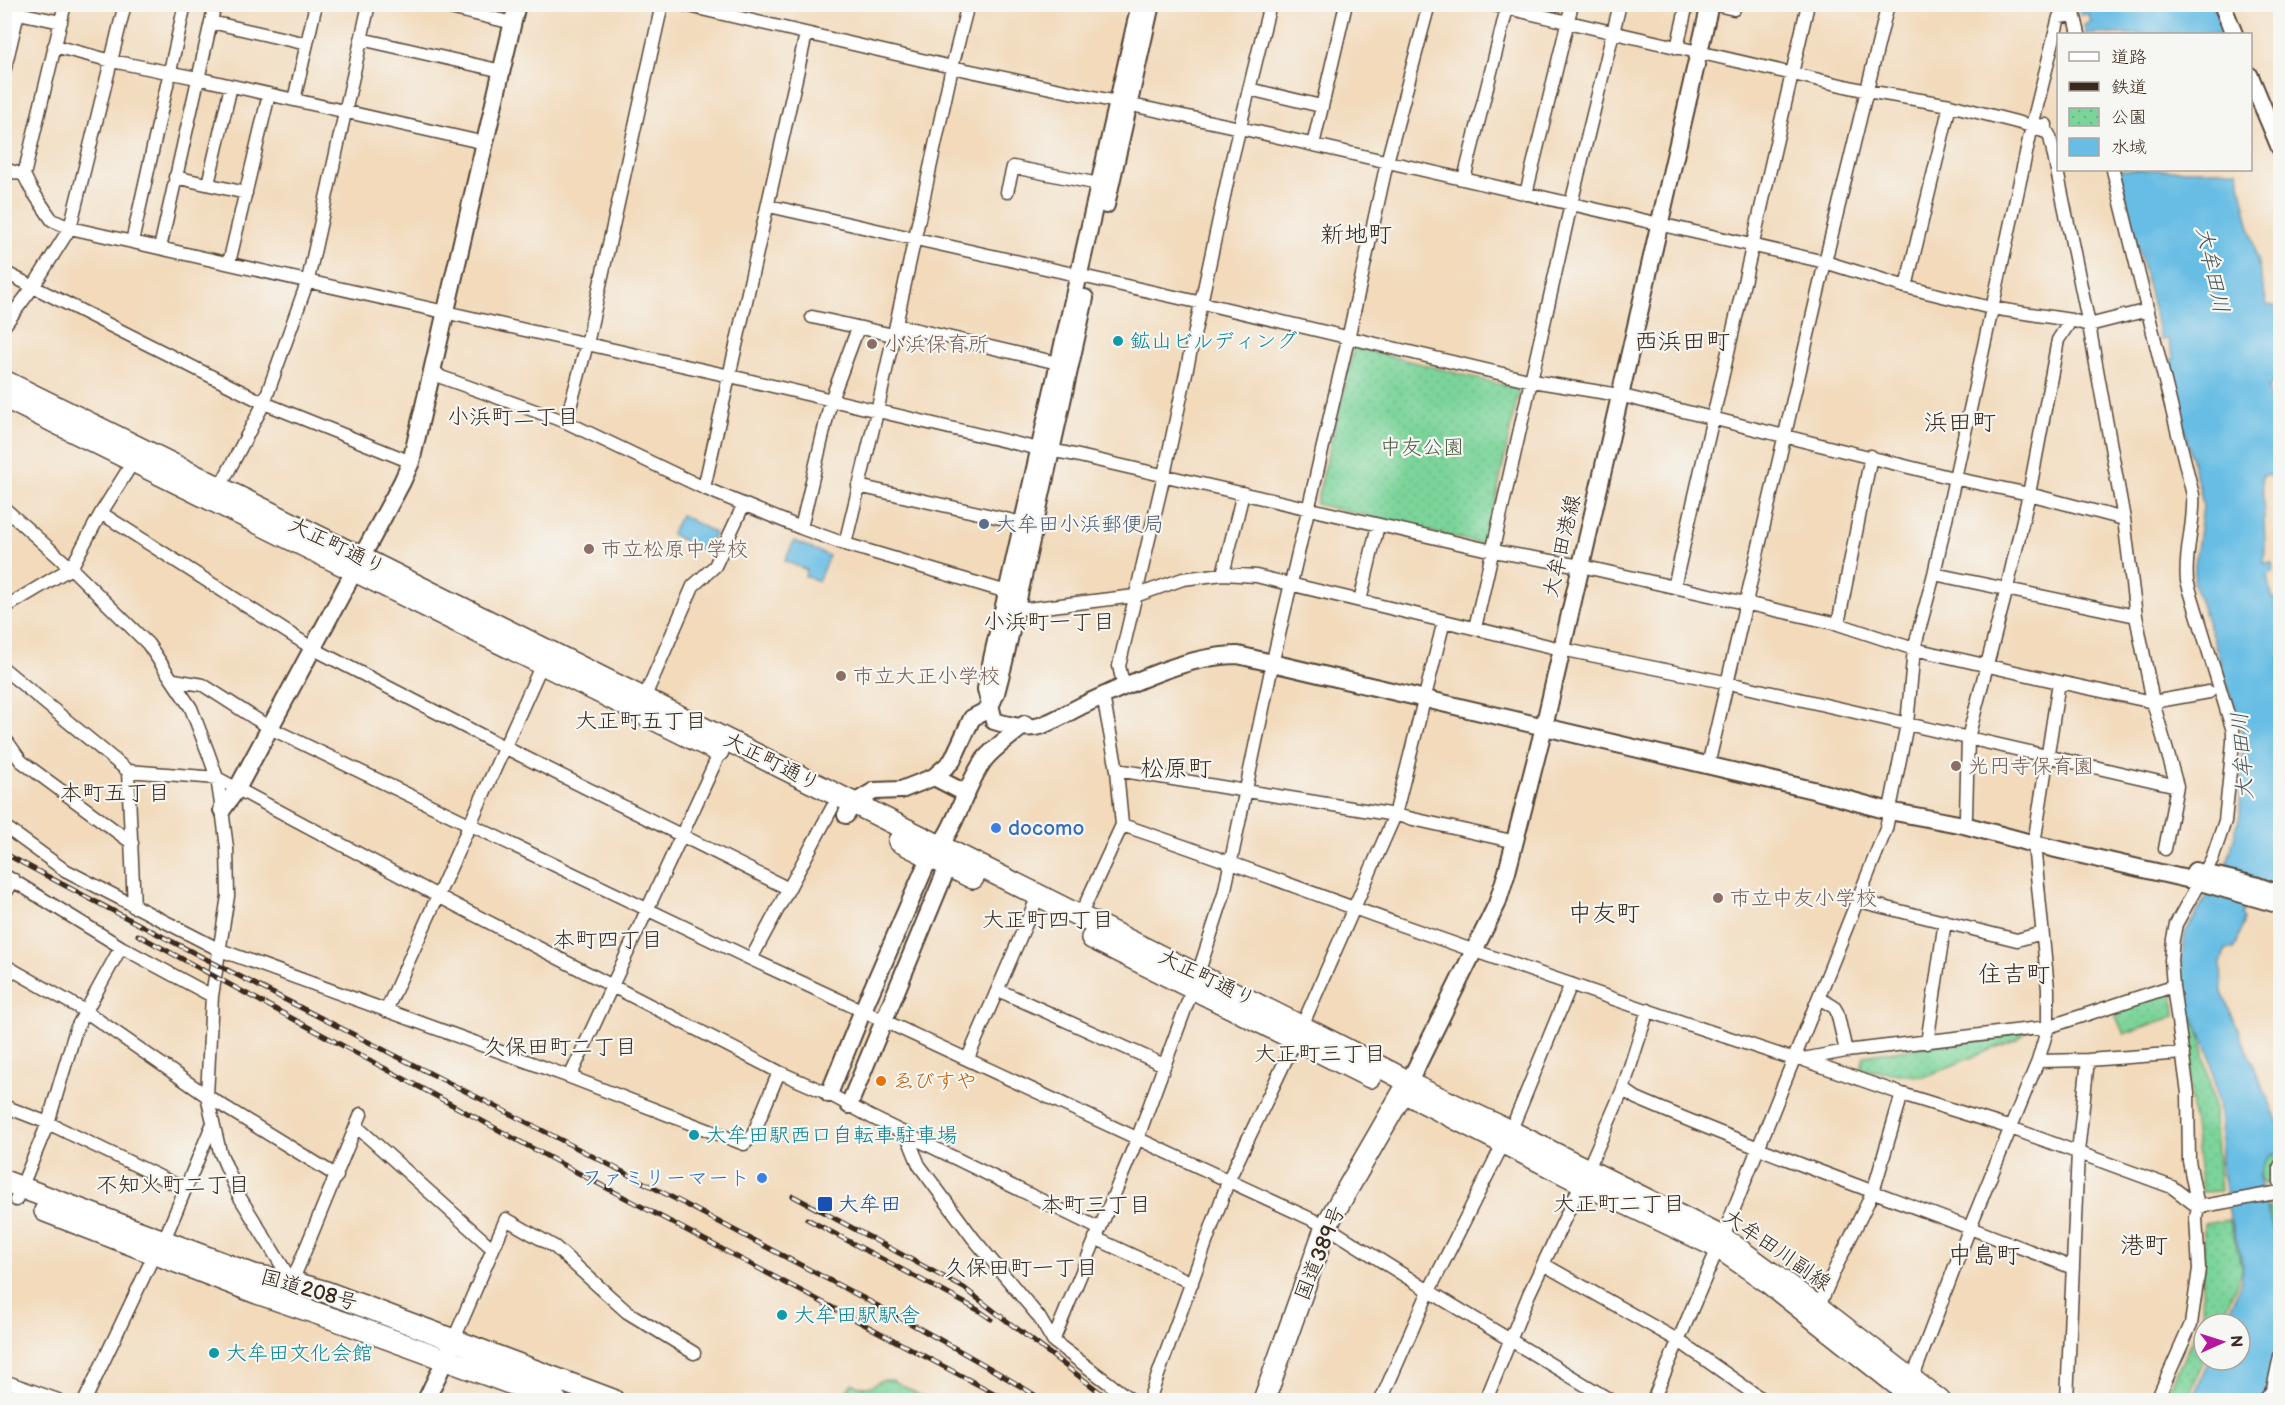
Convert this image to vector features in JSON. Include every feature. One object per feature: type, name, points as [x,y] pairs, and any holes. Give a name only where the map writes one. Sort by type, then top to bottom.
[{"type":"highway","name":"大正町通り","points":[[4,381],[220,488],[542,664],[641,704],[720,752],[844,809]]},
{"type":"highway","name":"大正町通り","points":[[4,398],[133,462],[357,564],[641,704],[844,809],[1406,1087]]},
{"type":"highway","name":"大正町通り","points":[[1035,902],[1080,916],[1195,981]]},
{"type":"highway","name":"国道389号","points":[[1264,1401],[1326,1226],[1406,1087]]},
{"type":"highway","name":"国道208号","points":[[12,1191],[159,1247],[285,1302],[556,1401]]},
{"type":"highway","name":"国道208号","points":[[159,1247],[254,1275],[292,1282],[454,1339],[613,1401]]},
{"type":"main road","name":"大牟田川副線","points":[[1406,1087],[1720,1242],[1819,1306],[1909,1394]]},
{"type":"main road","name":"大牟田川副線","points":[[1720,1242],[1764,1281],[1909,1394],[1941,1401]]},
{"type":"street","points":[[65,4],[24,175],[52,220],[70,228],[730,375],[877,412],[1494,551],[1581,566],[1838,624],[1914,649],[2059,682],[2153,702],[2209,692]]},
{"type":"street","points":[[4,326],[33,287],[70,228],[125,4]]},
{"type":"street","points":[[132,242],[185,4]]},
{"type":"street","points":[[160,248],[215,4]]},
{"type":"street","points":[[294,100],[316,4]]},
{"type":"street","points":[[220,488],[264,403],[308,280],[369,4]]},
{"type":"street","points":[[433,4],[513,23]]},
{"type":"street","points":[[222,810],[237,789],[411,462],[517,4]]},
{"type":"street","points":[[566,422],[587,344],[663,4]]},
{"type":"street","points":[[680,4],[952,67],[1239,128],[1659,223],[1825,262],[1906,288],[1991,308],[2071,320],[2089,325],[2148,310]]},
{"type":"street","points":[[845,544],[877,412],[952,67],[968,4]]},
{"type":"street","points":[[1122,684],[1103,696],[1038,727],[994,722],[989,709],[986,688],[1023,523],[1045,450],[1084,278],[1123,103],[1140,4]]},
{"type":"street","points":[[751,959],[789,889],[844,809],[874,791],[902,790],[934,777],[952,761],[972,718],[989,709],[996,693],[1016,606],[1045,450],[1058,363],[1084,278],[1099,184],[1152,4]]},
{"type":"street","points":[[1122,684],[1119,666],[1164,475],[1239,128],[1270,4]]},
{"type":"street","points":[[1313,145],[1346,4]]},
{"type":"street","points":[[1053,1341],[1138,1137],[1195,981],[1232,862],[1273,659],[1388,162],[1429,4]]},
{"type":"street","points":[[1490,4],[1507,6],[1677,48],[1867,91],[1950,105],[2032,126],[2046,125],[2040,130],[2048,133],[2050,137],[2057,171]]},
{"type":"street","points":[[1526,194],[1572,4]]},
{"type":"street","points":[[1475,628],[1571,204],[1620,4]]},
{"type":"street","points":[[1677,48],[1687,4]]},
{"type":"street","points":[[1712,4],[1734,9],[1735,4]]},
{"type":"street","name":"大牟田港線","points":[[1406,1087],[1497,904],[1516,842],[1698,52],[1712,4]]},
{"type":"street","points":[[1674,587],[1808,4]]},
{"type":"street","points":[[1710,757],[1825,262],[1888,4]]},
{"type":"street","points":[[2222,4],[2234,33]]},
{"type":"street","points":[[1464,179],[1507,6]]},
{"type":"street","points":[[4,10],[26,11],[61,22]]},
{"type":"street","points":[[1653,1401],[1798,1059],[1819,998],[1886,829],[1907,724],[1914,649],[1934,574],[1991,308],[2059,17],[2073,10],[2079,33]]},
{"type":"street","points":[[4,72],[26,11]]},
{"type":"street","points":[[210,22],[307,44]]},
{"type":"street","points":[[704,489],[806,34]]},
{"type":"street","points":[[361,39],[502,71]]},
{"type":"street","points":[[54,46],[112,61],[485,143]]},
{"type":"street","points":[[2252,81],[2280,148]]},
{"type":"street","points":[[208,184],[231,86]]},
{"type":"street","points":[[1249,89],[1322,106]]},
{"type":"street","points":[[230,263],[268,94]]},
{"type":"street","points":[[1906,288],[1950,105]]},
{"type":"street","points":[[1007,192],[1013,167],[1099,184]]},
{"type":"street","points":[[4,169],[24,175]]},
{"type":"street","points":[[2057,171],[2089,325],[2124,519],[2136,616],[2153,702],[2177,786],[2165,849]]},
{"type":"street","points":[[2113,171],[2193,495],[2194,510],[2185,561],[2187,581],[2233,731],[2224,821],[2208,879],[2176,924],[2171,960],[2187,1092],[2189,1161],[2198,1207],[2196,1218],[2199,1269],[2191,1324],[2157,1401]]},
{"type":"street","points":[[176,177],[246,193]]},
{"type":"street","points":[[769,206],[1202,303],[1532,381],[1619,395],[2124,519]]},
{"type":"street","points":[[4,272],[264,403],[411,462]]},
{"type":"street","points":[[812,317],[858,328],[895,330],[1058,363]]},
{"type":"street","points":[[1965,821],[1968,738],[2029,494],[2058,340],[2071,320]]},
{"type":"street","points":[[801,528],[831,400],[858,328]]},
{"type":"street","points":[[433,370],[441,377],[566,422],[743,506],[845,544],[1007,592],[1016,606],[1027,609],[1135,596],[1183,579],[1222,574],[1256,576],[1561,649],[1729,683],[2177,786]]},
{"type":"street","points":[[1838,624],[1871,456]]},
{"type":"street","points":[[4,608],[71,568],[101,513],[133,462]]},
{"type":"street","points":[[858,486],[1023,523]]},
{"type":"street","points":[[1222,574],[1243,493]]},
{"type":"street","points":[[641,704],[693,586],[715,566],[743,506]]},
{"type":"street","points":[[4,508],[71,568],[148,644],[191,708],[217,778],[227,848],[228,896],[212,996],[207,1096],[220,1152],[239,1196],[292,1282]]},
{"type":"street","points":[[101,513],[312,648],[682,837],[789,889]]},
{"type":"street","points":[[1360,601],[1378,525]]},
{"type":"street","points":[[1934,574],[2136,616]]},
{"type":"street","points":[[1149,1401],[1229,1179],[1299,1033],[1395,815],[1444,621]]},
{"type":"street","points":[[849,1105],[884,1019],[940,856],[965,793],[984,760],[1032,718],[1122,684],[1217,655],[1273,659],[1545,723],[1813,790],[1965,821],[2252,890],[2280,894]]},
{"type":"street","points":[[386,1011],[468,824],[542,664]]},
{"type":"street","points":[[4,669],[128,771],[217,778],[438,896],[779,1072],[829,1094],[906,1133],[1192,1283]]},
{"type":"street","points":[[174,680],[203,685],[270,728],[468,824],[751,959],[1326,1226],[1610,1401]]},
{"type":"street","points":[[1909,1394],[1970,1227],[2038,1061],[2048,1027],[2048,989],[2034,839],[2059,682]]},
{"type":"street","points":[[1080,916],[1122,825],[1117,770],[1103,696]]},
{"type":"street","points":[[1545,723],[1710,757],[1890,805]]},
{"type":"street","points":[[4,737],[21,761],[132,843]]},
{"type":"street","points":[[570,1077],[720,752]]},
{"type":"street","points":[[1117,770],[1395,815],[1516,842]]},
{"type":"street","points":[[128,771],[135,907]]},
{"type":"street","points":[[934,777],[965,793]]},
{"type":"street","points":[[1122,825],[1232,862],[1571,984],[2011,1128],[2172,1187],[2198,1207],[2280,1192]]},
{"type":"street","points":[[4,826],[63,869],[220,950],[570,1077],[744,1144],[752,1137],[779,1072]]},
{"type":"street","points":[[829,1094],[863,1010],[940,856]]},
{"type":"street","points":[[4,895],[9,878],[121,946],[212,996]]},
{"type":"street","points":[[2252,890],[2280,905]]},
{"type":"street","points":[[1859,900],[2018,940],[2042,933]]},
{"type":"street","points":[[968,1058],[1035,902]]},
{"type":"street","points":[[1927,1043],[1945,921]]},
{"type":"street","points":[[12,1191],[48,1123],[76,1029],[121,946]]},
{"type":"street","points":[[4,965],[85,1011],[207,1096],[337,1176]]},
{"type":"street","points":[[1381,1401],[1429,1291],[1507,1137],[1571,984]]},
{"type":"street","points":[[1798,1059],[1846,1051],[2048,1027],[2173,986]]},
{"type":"street","points":[[998,990],[1164,1065]]},
{"type":"street","points":[[1819,998],[1834,1007],[1837,1012],[1846,1051]]},
{"type":"street","points":[[1486,1401],[1543,1263],[1623,1089],[1648,1010]]},
{"type":"street","points":[[2038,1061],[2183,1053]]},
{"type":"street","points":[[2067,1401],[2078,1152],[2088,1060]]},
{"type":"street","points":[[1623,1089],[1636,1098],[1759,1148],[2073,1268]]},
{"type":"street","points":[[1819,1306],[1873,1192],[1902,1094]]},
{"type":"street","points":[[4,1106],[48,1123],[185,1189]]},
{"type":"street","points":[[285,1302],[358,1120],[493,1249]]},
{"type":"street","points":[[85,1401],[159,1247],[213,1123]]},
{"type":"street","points":[[906,1133],[919,1165],[973,1238],[1039,1317],[1053,1341],[1131,1401]]},
{"type":"street","points":[[2280,1166],[2280,1182]]},
{"type":"street","points":[[426,1401],[506,1219],[555,1247],[627,1312],[694,1353]]},
{"type":"street","points":[[1543,1263],[1679,1341],[1763,1401]]},
{"type":"street","points":[[2265,1401],[2273,1389],[2280,1356]]},
{"type":"street","points":[[4,1380],[58,1401]]},
{"type":"green space","name":"中友公園","points":[[1354,347],[1519,389],[1486,545],[1316,504]]},
{"type":"green space","points":[[2173,986],[2175,1016],[2124,1034],[2111,1006]]},
{"type":"green space","points":[[2185,1000],[2200,1034],[2213,1100],[2220,1191],[2202,1192],[2191,1099]]},
{"type":"green space","points":[[2028,1029],[2019,1038],[1924,1077],[1861,1069],[1864,1056]]},
{"type":"green space","points":[[2276,1151],[2274,1184],[2264,1184],[2259,1173],[2265,1158]]},
{"type":"green space","points":[[2280,1204],[2280,1244],[2275,1239],[2268,1208]]},
{"type":"green space","points":[[2229,1220],[2243,1269],[2224,1312],[2202,1312],[2204,1224]]},
{"type":"green space","points":[[2192,1340],[2192,1372],[2199,1372],[2187,1400],[2164,1400]]},
{"type":"green space","points":[[881,1380],[892,1380],[929,1400],[854,1400],[845,1393],[852,1383],[867,1387]]},
{"type":"water","points":[[2078,5],[2214,5],[2227,33],[2086,33],[2084,25],[2091,22],[2088,14],[2081,15]]},
{"type":"water","name":"大牟田川","points":[[2119,171],[2237,171],[2267,305],[2275,306],[2280,330],[2280,379],[2268,387],[2280,440],[2280,481],[2268,475],[2262,476],[2264,563],[2272,563],[2273,572],[2267,576],[2273,599],[2277,598],[2278,601],[2274,603],[2280,625],[2280,881],[2246,908],[2242,915],[2244,919],[2237,943],[2233,949],[2226,949],[2221,963],[2222,992],[2280,1127],[2280,1154],[2274,1154],[2268,1158],[2259,1177],[2280,1249],[2280,1347],[2266,1400],[2192,1400],[2204,1372],[2252,1372],[2252,1312],[2229,1312],[2242,1279],[2243,1264],[2231,1222],[2221,1167],[2221,1121],[2210,1055],[2183,995],[2182,960],[2185,933],[2225,872],[2240,815],[2241,762],[2244,741],[2194,584],[2203,507],[2167,361],[2174,359],[2168,339],[2161,340]]},
{"type":"water","points":[[681,515],[715,533],[705,552],[671,534]]},
{"type":"water","points":[[794,541],[829,556],[818,581],[805,576],[807,570],[785,561]]},
{"type":"railway","points":[[4,853],[189,951],[656,1189],[934,1337],[1043,1400]]},
{"type":"railway","points":[[138,935],[567,1167],[1007,1400]]},
{"type":"railway","points":[[793,1196],[964,1288],[1110,1400]]},
{"type":"railway","points":[[807,1219],[991,1319]]},
{"type":"place","name":"鉱山ビルディング","points":[[1118,341]]},
{"type":"place","name":"小浜保育所","points":[[872,344]]},
{"type":"place","name":"大牟田小浜郵便局","points":[[984,524]]},
{"type":"place","name":"市立松原中学校","points":[[589,549]]},
{"type":"place","name":"市立大正小学校","points":[[841,676]]},
{"type":"place","name":"光円寺保育園","points":[[1956,766]]},
{"type":"place","name":"docomo","points":[[996,828]]},
{"type":"place","name":"市立中友小学校","points":[[1718,898]]},
{"type":"place","name":"ゑびすや","points":[[881,1081]]},
{"type":"place","name":"大牟田駅西口自転車駐車場","points":[[694,1135]]},
{"type":"place","name":"ファミリーマート","points":[[762,1178]]},
{"type":"place","name":"大牟田","points":[[825,1204]]},
{"type":"place","name":"大牟田駅駅舎","points":[[782,1315]]},
{"type":"place","name":"大牟田文化会館","points":[[214,1353]]},
{"type":"district","name":"新地町","points":[[1356,234]]},
{"type":"district","name":"西浜田町","points":[[1682,341]]},
{"type":"district","name":"小浜町二丁目","points":[[513,417]]},
{"type":"district","name":"浜田町","points":[[1960,422]]},
{"type":"district","name":"小浜町一丁目","points":[[1049,622]]},
{"type":"district","name":"大正町五丁目","points":[[641,721]]},
{"type":"district","name":"松原町","points":[[1176,768]]},
{"type":"district","name":"本町五丁目","points":[[115,793]]},
{"type":"district","name":"中友町","points":[[1604,913]]},
{"type":"district","name":"大正町四丁目","points":[[1048,920]]},
{"type":"district","name":"本町四丁目","points":[[608,940]]},
{"type":"district","name":"住吉町","points":[[2014,974]]},
{"type":"district","name":"久保田町二丁目","points":[[560,1047]]},
{"type":"district","name":"大正町三丁目","points":[[1320,1054]]},
{"type":"district","name":"不知火町二丁目","points":[[173,1185]]},
{"type":"district","name":"大正町二丁目","points":[[1619,1204]]},
{"type":"district","name":"本町三丁目","points":[[1096,1205]]},
{"type":"district","name":"港町","points":[[2144,1245]]},
{"type":"district","name":"中島町","points":[[1984,1255]]},
{"type":"district","name":"久保田町一丁目","points":[[1021,1268]]}]
